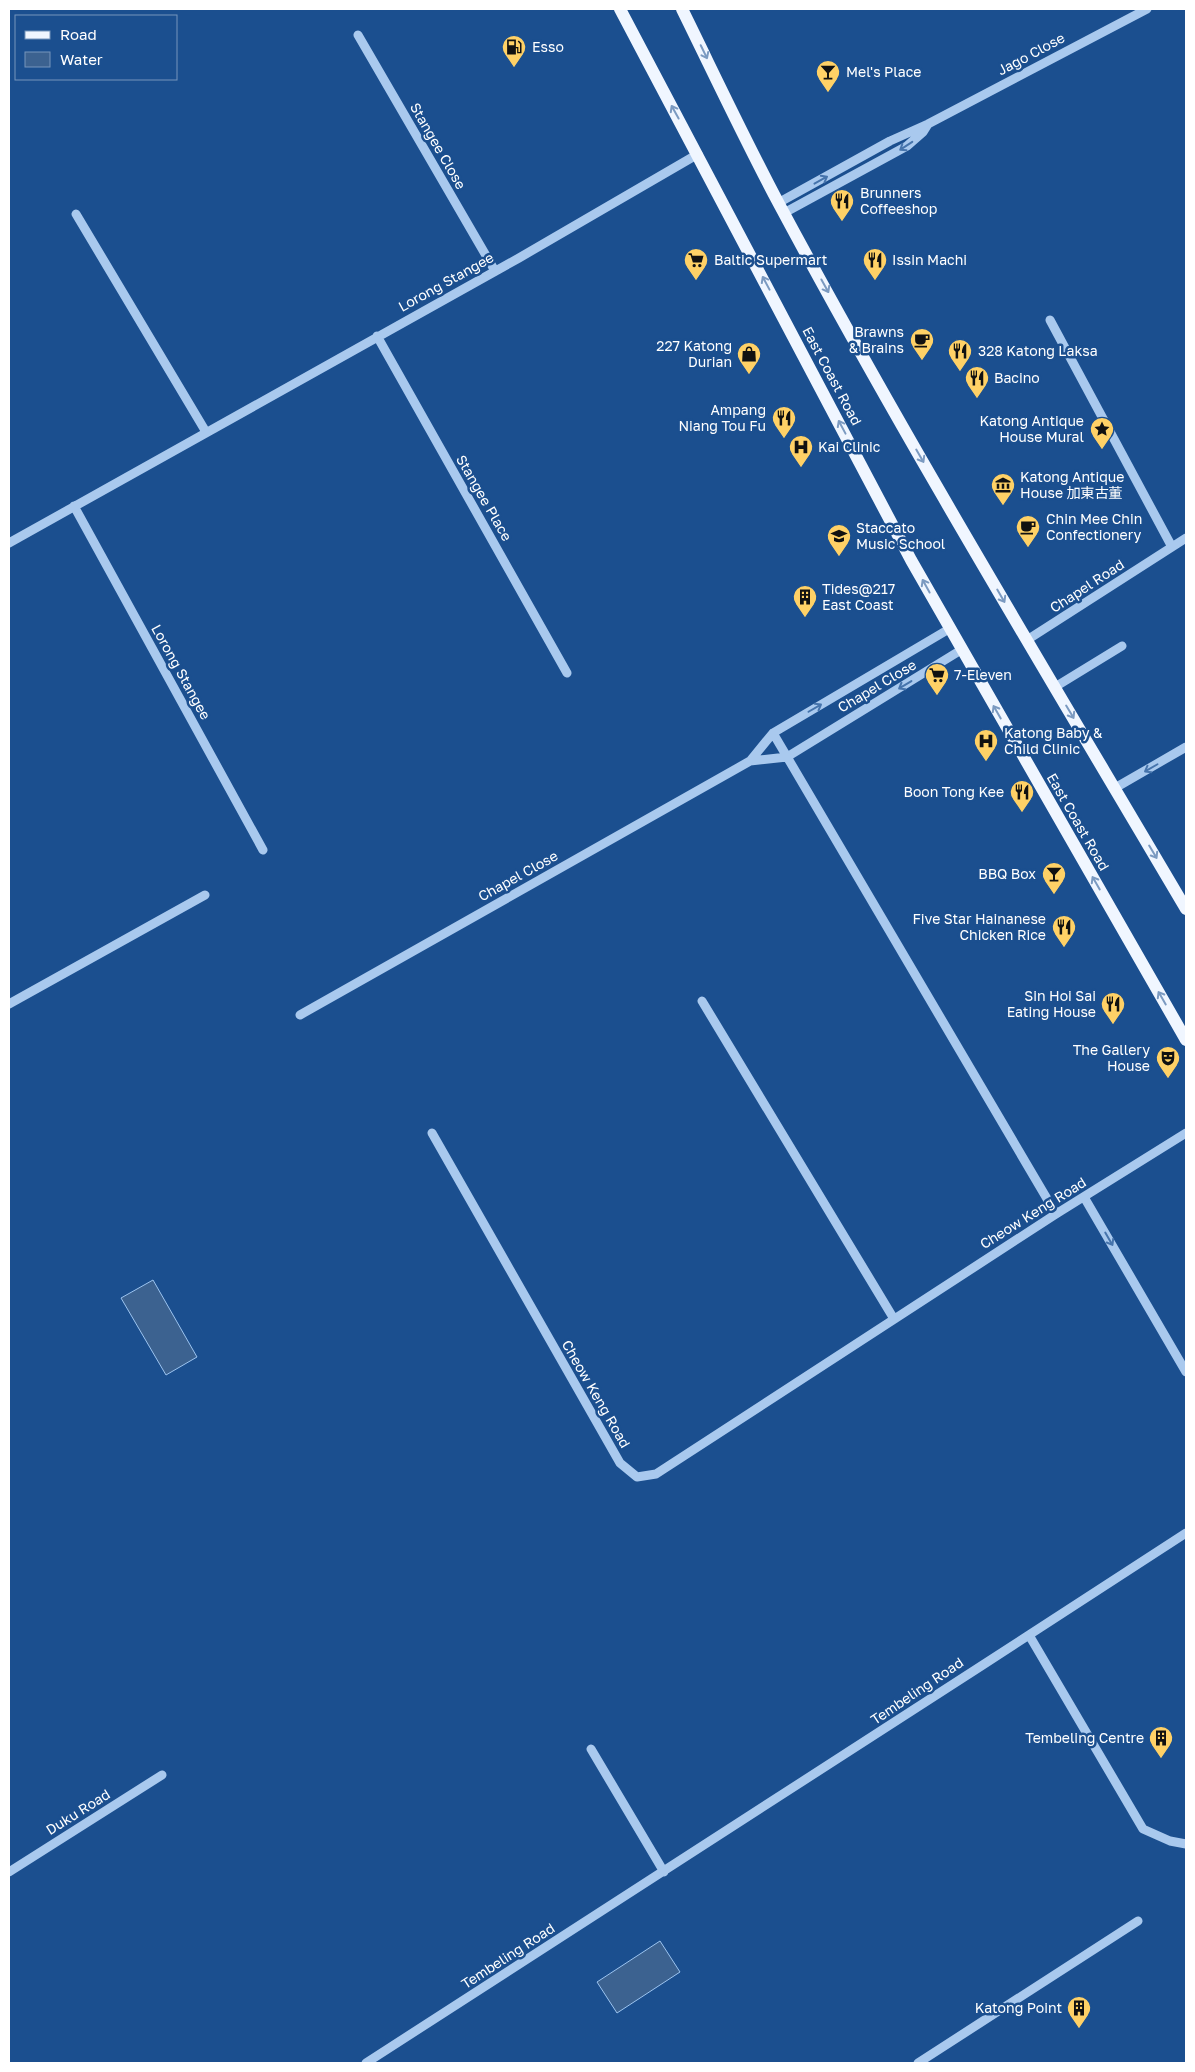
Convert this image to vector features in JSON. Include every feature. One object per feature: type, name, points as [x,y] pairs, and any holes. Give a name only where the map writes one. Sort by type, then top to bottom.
[{"type":"main road","name":"East Coast Road","points":[[620,9],[911,560],[1186,1040]]},
{"type":"main road","points":[[682,9],[781,208],[905,430],[1186,909]]},
{"type":"street","name":"Jago Close","points":[[781,208],[890,141],[928,124],[1147,9]]},
{"type":"street","name":"Stangee Close","points":[[358,35],[495,271]]},
{"type":"street","name":"Lorong Stangee","points":[[9,543],[495,271],[698,154]]},
{"type":"street","points":[[76,214],[206,432]]},
{"type":"street","points":[[1050,320],[1172,547]]},
{"type":"street","name":"Stangee Place","points":[[376,336],[567,673]]},
{"type":"street","name":"Lorong Stangee","points":[[74,506],[263,850]]},
{"type":"street","name":"Chapel Road","points":[[1027,640],[1186,538]]},
{"type":"street","name":"Chapel Close","points":[[300,1015],[750,761],[772,733],[949,629]]},
{"type":"street","points":[[1055,687],[1122,646]]},
{"type":"street","name":"Chapel Close","points":[[750,761],[787,757],[961,650]]},
{"type":"street","points":[[772,733],[1056,1214]]},
{"type":"street","points":[[1115,788],[1186,747]]},
{"type":"street","points":[[9,1004],[205,895]]},
{"type":"street","points":[[702,1001],[894,1318]]},
{"type":"street","name":"Cheow Keng Road","points":[[432,1133],[620,1463],[637,1477],[656,1474],[894,1318],[1186,1133]]},
{"type":"street","points":[[1084,1197],[1186,1372]]},
{"type":"street","name":"Tembeling Road","points":[[366,2063],[664,1872],[1186,1532]]},
{"type":"street","points":[[1029,1635],[1143,1829],[1170,1841],[1186,1844]]},
{"type":"street","points":[[591,1749],[664,1872]]},
{"type":"street","name":"Duku Road","points":[[9,1872],[162,1775]]},
{"type":"street","points":[[918,2063],[1138,1921]]},
{"type":"water","points":[[153,1280],[197,1357],[166,1375],[121,1298]]},
{"type":"water","points":[[660,1941],[680,1972],[617,2013],[597,1982]]},
{"type":"place","name":"Esso","points":[[514,68]]},
{"type":"place","name":"Mel's Place","points":[[828,93]]},
{"type":"place","name":"Brunners Coffeeshop","points":[[842,222]]},
{"type":"place","name":"Baltic Supermart","points":[[696,281]]},
{"type":"place","name":"Issin Machi","points":[[875,281]]},
{"type":"place","name":"Brawns & Brains","points":[[922,361]]},
{"type":"place","name":"328 Katong Laksa","points":[[960,372]]},
{"type":"place","name":"227 Katong Durian","points":[[749,375]]},
{"type":"place","name":"Bacino","points":[[977,399]]},
{"type":"place","name":"Ampang Niang Tou Fu","points":[[784,439]]},
{"type":"place","name":"Katong Antique House Mural","points":[[1102,450]]},
{"type":"place","name":"Kai Clinic","points":[[801,468]]},
{"type":"place","name":"Katong Antique House 加東古董","points":[[1003,506]]},
{"type":"place","name":"Chin Mee Chin Confectionery","points":[[1028,548]]},
{"type":"place","name":"Staccato Music School","points":[[839,557]]},
{"type":"place","name":"Tides@217 East Coast","points":[[805,618]]},
{"type":"place","name":"7-Eleven","points":[[937,696]]},
{"type":"place","name":"Katong Baby & Child Clinic","points":[[986,762]]},
{"type":"place","name":"Boon Tong Kee","points":[[1022,813]]},
{"type":"place","name":"BBQ Box","points":[[1054,895]]},
{"type":"place","name":"Five Star Hainanese Chicken Rice","points":[[1064,948]]},
{"type":"place","name":"Sin Hoi Sai Eating House","points":[[1113,1025]]},
{"type":"place","name":"The Gallery House","points":[[1168,1079]]},
{"type":"place","name":"Tembeling Centre","points":[[1161,1759]]},
{"type":"place","name":"Katong Point","points":[[1079,2029]]}]
